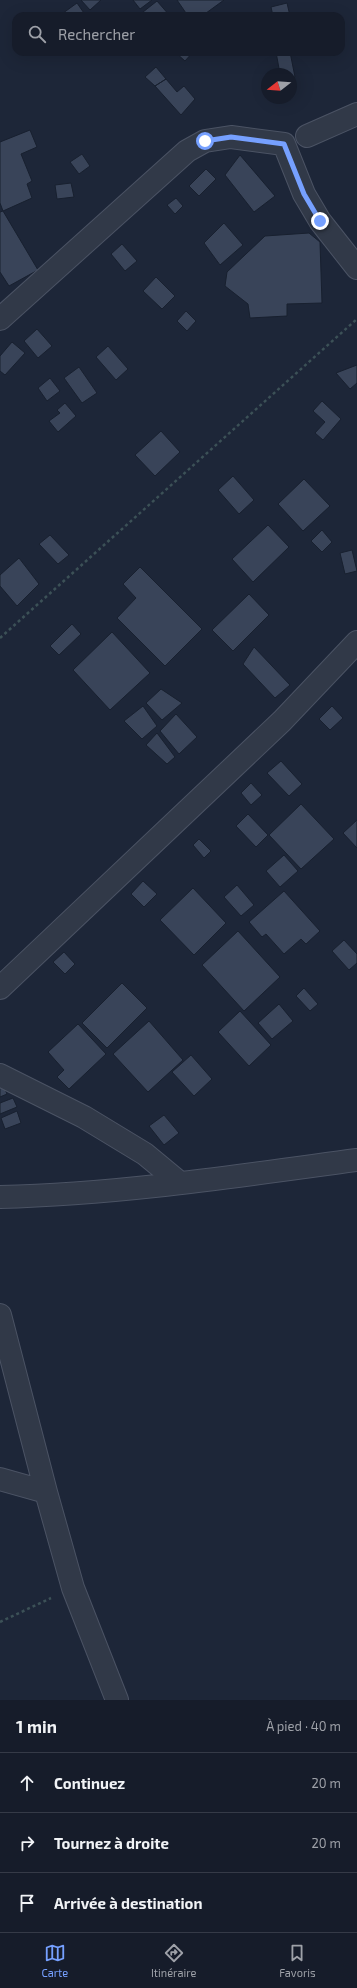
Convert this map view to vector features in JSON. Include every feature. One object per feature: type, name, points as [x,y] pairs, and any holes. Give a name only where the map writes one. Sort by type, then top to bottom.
[{"type":"street","points":[[307,136],[357,114]]},
{"type":"street","points":[[0,319],[188,151],[205,141],[231,137],[284,144],[297,179],[308,201],[320,221],[357,268]]},
{"type":"street","points":[[0,988],[282,721],[357,642]]},
{"type":"street","points":[[0,1075],[84,1117],[145,1154],[180,1183]]},
{"type":"street","points":[[0,1197],[48,1196],[180,1183],[357,1160]]},
{"type":"street","points":[[0,1315],[46,1492],[73,1588],[117,1700]]},
{"type":"street","points":[[0,1479],[46,1492]]},
{"type":"path","points":[[0,638],[357,318]]},
{"type":"path","points":[[0,1622],[73,1588]]},
{"type":"building","points":[[81,0],[101,0],[90,10]]},
{"type":"building","points":[[133,0],[152,0],[140,9]]},
{"type":"building","points":[[177,0],[224,0],[208,12],[185,12]]},
{"type":"building","points":[[157,1],[167,12],[143,12]]},
{"type":"building","points":[[77,3],[83,12],[65,12]]},
{"type":"building","points":[[287,3],[289,12],[272,12],[271,7]]},
{"type":"building","points":[[179,56],[189,56],[185,61]]},
{"type":"building","points":[[277,56],[291,56],[293,68],[279,68]]},
{"type":"building","points":[[156,67],[166,79],[155,86],[145,77]]},
{"type":"building","points":[[166,79],[177,92],[184,86],[195,99],[181,115],[155,86]]},
{"type":"building","points":[[30,130],[37,147],[21,154],[32,181],[27,184],[32,198],[3,211],[0,203],[0,142]]},
{"type":"building","points":[[82,154],[90,166],[79,174],[70,162]]},
{"type":"building","points":[[240,155],[275,196],[254,212],[225,175]]},
{"type":"building","points":[[206,169],[216,179],[199,196],[189,186]]},
{"type":"building","points":[[71,183],[74,197],[57,199],[55,185]]},
{"type":"building","points":[[176,198],[183,206],[175,214],[167,205]]},
{"type":"building","points":[[3,211],[38,270],[9,286],[0,272],[0,212]]},
{"type":"building","points":[[224,223],[243,245],[220,265],[204,243]]},
{"type":"building","points":[[309,233],[320,242],[322,303],[287,304],[287,316],[250,318],[248,304],[225,286],[227,272],[265,236]]},
{"type":"building","points":[[122,244],[137,261],[125,271],[111,254]]},
{"type":"building","points":[[156,277],[175,296],[162,309],[143,291]]},
{"type":"building","points":[[186,311],[196,321],[187,331],[177,321]]},
{"type":"building","points":[[37,329],[52,346],[38,358],[24,341]]},
{"type":"building","points":[[12,342],[25,353],[5,375],[0,371],[0,356]]},
{"type":"building","points":[[108,346],[128,369],[116,380],[96,357]]},
{"type":"building","points":[[357,365],[357,383],[350,389],[336,373]]},
{"type":"building","points":[[79,367],[97,393],[82,403],[64,378]]},
{"type":"building","points":[[50,378],[60,391],[47,401],[38,388]]},
{"type":"building","points":[[322,401],[341,419],[323,440],[315,433],[325,422],[313,411]]},
{"type":"building","points":[[65,403],[76,416],[58,432],[49,421],[60,413],[57,410]]},
{"type":"building","points":[[161,431],[180,452],[155,476],[135,455]]},
{"type":"building","points":[[233,476],[254,500],[239,514],[218,490]]},
{"type":"building","points":[[304,479],[330,506],[303,531],[278,504]]},
{"type":"building","points":[[268,525],[289,547],[253,582],[232,559]]},
{"type":"building","points":[[322,530],[332,542],[322,552],[311,541]]},
{"type":"building","points":[[50,535],[69,555],[58,564],[39,544]]},
{"type":"building","points":[[352,550],[357,571],[345,574],[340,553]]},
{"type":"building","points":[[19,558],[39,584],[17,606],[0,586],[0,575]]},
{"type":"building","points":[[140,567],[202,629],[165,666],[117,618],[136,598],[123,584]]},
{"type":"building","points":[[249,594],[269,615],[233,651],[212,630]]},
{"type":"building","points":[[72,624],[81,634],[59,655],[50,646]]},
{"type":"building","points":[[112,632],[150,673],[110,710],[73,670]]},
{"type":"building","points":[[254,647],[290,685],[275,698],[243,664]]},
{"type":"building","points":[[161,689],[182,703],[162,720],[146,703]]},
{"type":"building","points":[[143,706],[157,726],[142,739],[124,721]]},
{"type":"building","points":[[332,706],[343,718],[330,730],[319,719]]},
{"type":"building","points":[[176,714],[197,737],[179,754],[160,731]]},
{"type":"building","points":[[157,733],[175,757],[167,764],[146,745]]},
{"type":"building","points":[[281,761],[302,784],[289,796],[267,773]]},
{"type":"building","points":[[251,783],[262,795],[251,805],[241,793]]},
{"type":"building","points":[[301,804],[334,839],[301,869],[269,835]]},
{"type":"building","points":[[248,814],[268,835],[256,847],[236,826]]},
{"type":"building","points":[[357,820],[357,848],[343,833]]},
{"type":"building","points":[[199,839],[211,851],[204,858],[193,845]]},
{"type":"building","points":[[284,855],[298,871],[280,887],[266,871]]},
{"type":"building","points":[[143,881],[157,894],[144,907],[131,894]]},
{"type":"building","points":[[237,885],[254,905],[241,916],[224,897]]},
{"type":"building","points":[[193,888],[226,923],[194,955],[160,920]]},
{"type":"building","points":[[284,891],[320,931],[306,944],[301,939],[284,954],[266,934],[262,937],[249,922]]},
{"type":"building","points":[[238,931],[280,977],[244,1011],[202,965]]},
{"type":"building","points":[[344,940],[357,954],[357,963],[349,970],[332,951]]},
{"type":"building","points":[[64,952],[75,964],[65,974],[53,962]]},
{"type":"building","points":[[122,983],[147,1008],[107,1048],[82,1023]]},
{"type":"building","points":[[304,988],[318,1004],[310,1011],[296,996]]},
{"type":"building","points":[[279,1004],[293,1021],[272,1039],[258,1023]]},
{"type":"building","points":[[240,1011],[271,1045],[249,1066],[218,1032]]},
{"type":"building","points":[[149,1021],[183,1060],[148,1092],[113,1054]]},
{"type":"building","points":[[78,1024],[106,1054],[69,1089],[57,1077],[64,1070],[48,1052]]},
{"type":"building","points":[[191,1055],[212,1079],[194,1096],[172,1072]]},
{"type":"building","points":[[3,1084],[7,1094],[0,1097],[0,1086]]},
{"type":"building","points":[[13,1098],[17,1107],[0,1114],[0,1103]]},
{"type":"building","points":[[17,1111],[21,1123],[5,1129],[1,1118]]},
{"type":"building","points":[[164,1115],[179,1133],[164,1145],[149,1126]]},
{"type":"route","points":[[205,141],[231,137],[284,144],[304,194],[320,221]]}]
